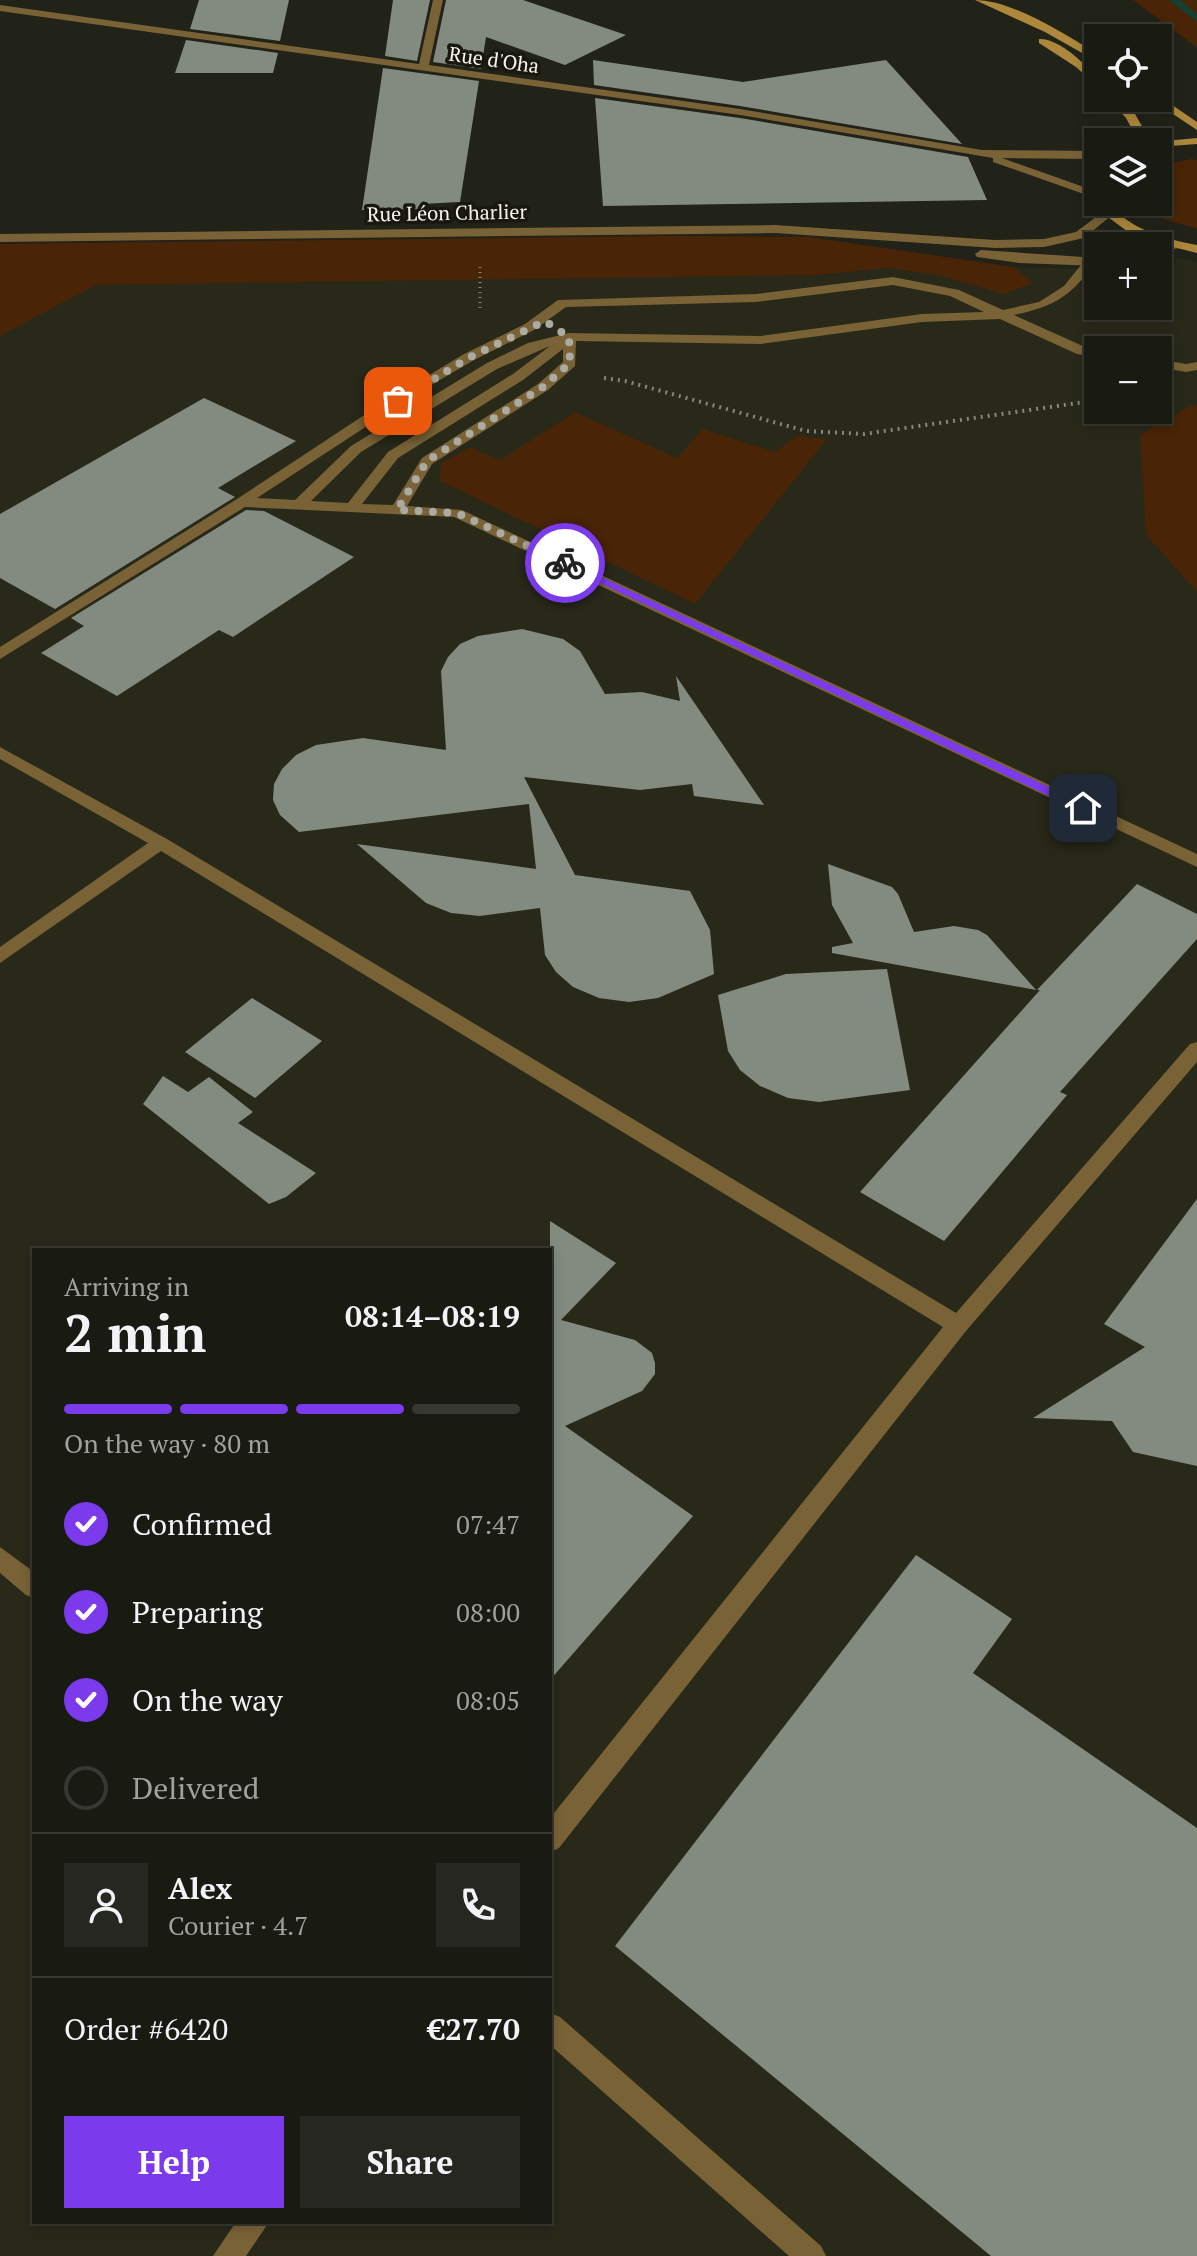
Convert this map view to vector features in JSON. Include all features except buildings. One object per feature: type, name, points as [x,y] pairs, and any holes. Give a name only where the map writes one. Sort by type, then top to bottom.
[{"type":"main road","points":[[980,0],[1049,30],[1084,51]]},
{"type":"main road","points":[[997,9],[1084,69]]},
{"type":"main road","points":[[1172,110],[1197,127]]},
{"type":"main road","points":[[1172,143],[1197,141]]},
{"type":"main road","points":[[1120,216],[1148,236],[1197,249]]},
{"type":"street","points":[[423,69],[438,0]]},
{"type":"street","name":"Rue d'Oha","points":[[0,8],[740,112],[982,154],[1084,155]]},
{"type":"street","name":"Rue d'Oha","points":[[982,154],[1084,195]]},
{"type":"street","name":"Rue Léon Charlier","points":[[0,238],[745,229],[1044,243],[1080,235],[1092,216]]},
{"type":"street","name":"Rue Léon Charlier","points":[[895,237],[1019,259],[1084,262]]},
{"type":"street","points":[[299,505],[356,449],[492,366],[533,346],[569,337],[761,340],[922,318],[999,315],[1043,305],[1069,289],[1084,273]]},
{"type":"street","points":[[0,654],[242,502],[326,444],[470,357],[545,321],[563,303],[756,298],[893,281],[954,293],[1084,351]]},
{"type":"street","points":[[545,321],[569,337]]},
{"type":"street","points":[[397,510],[427,461],[543,387],[570,363],[569,337]]},
{"type":"street","points":[[352,507],[393,455],[518,377],[569,337]]},
{"type":"street","points":[[1172,366],[1197,366]]},
{"type":"street","points":[[242,502],[457,513],[1197,861]]},
{"type":"street","points":[[0,752],[161,843],[958,1325]]},
{"type":"street","points":[[0,956],[161,843]]},
{"type":"street","points":[[552,1836],[958,1325],[1197,1049]]},
{"type":"street","points":[[0,1558],[32,1585]]},
{"type":"street","points":[[552,2029],[811,2256]]},
{"type":"street","points":[[228,2256],[252,2224]]},
{"type":"path","points":[[480,265],[480,318]]},
{"type":"path","points":[[543,387],[552,391],[568,381],[594,377],[625,381],[806,431],[864,434],[1084,402]]},
{"type":"shaded area","points":[[1133,0],[1197,0],[1197,47],[1172,29],[1172,24],[1165,24]]},
{"type":"shaded area","points":[[1197,160],[1197,229],[1160,216],[1172,216],[1172,163]]},
{"type":"shaded area","points":[[808,237],[1014,267],[1084,269],[1084,320],[1172,320],[1172,257],[1197,262],[1197,2256],[0,2256],[0,244]]},
{"type":"shaded area","points":[[808,237],[1014,267],[1033,283],[1004,294],[938,275],[887,268],[817,275],[96,285],[0,336],[0,244]]},
{"type":"shaded area","points":[[1197,405],[1197,592],[1146,535],[1140,435],[1159,424],[1172,424],[1172,416]]},
{"type":"shaded area","points":[[575,412],[677,458],[703,429],[775,452],[797,436],[827,439],[695,604],[440,481],[441,463],[470,447],[500,460]]},
{"type":"waterway","points":[[1174,0],[1197,19]]},
{"type":"way so far","points":[[398,401],[470,357],[545,321],[569,337],[570,363],[543,387],[427,461],[397,510],[457,513],[565,563]]},
{"type":"route","points":[[565,563],[1083,808]]}]
